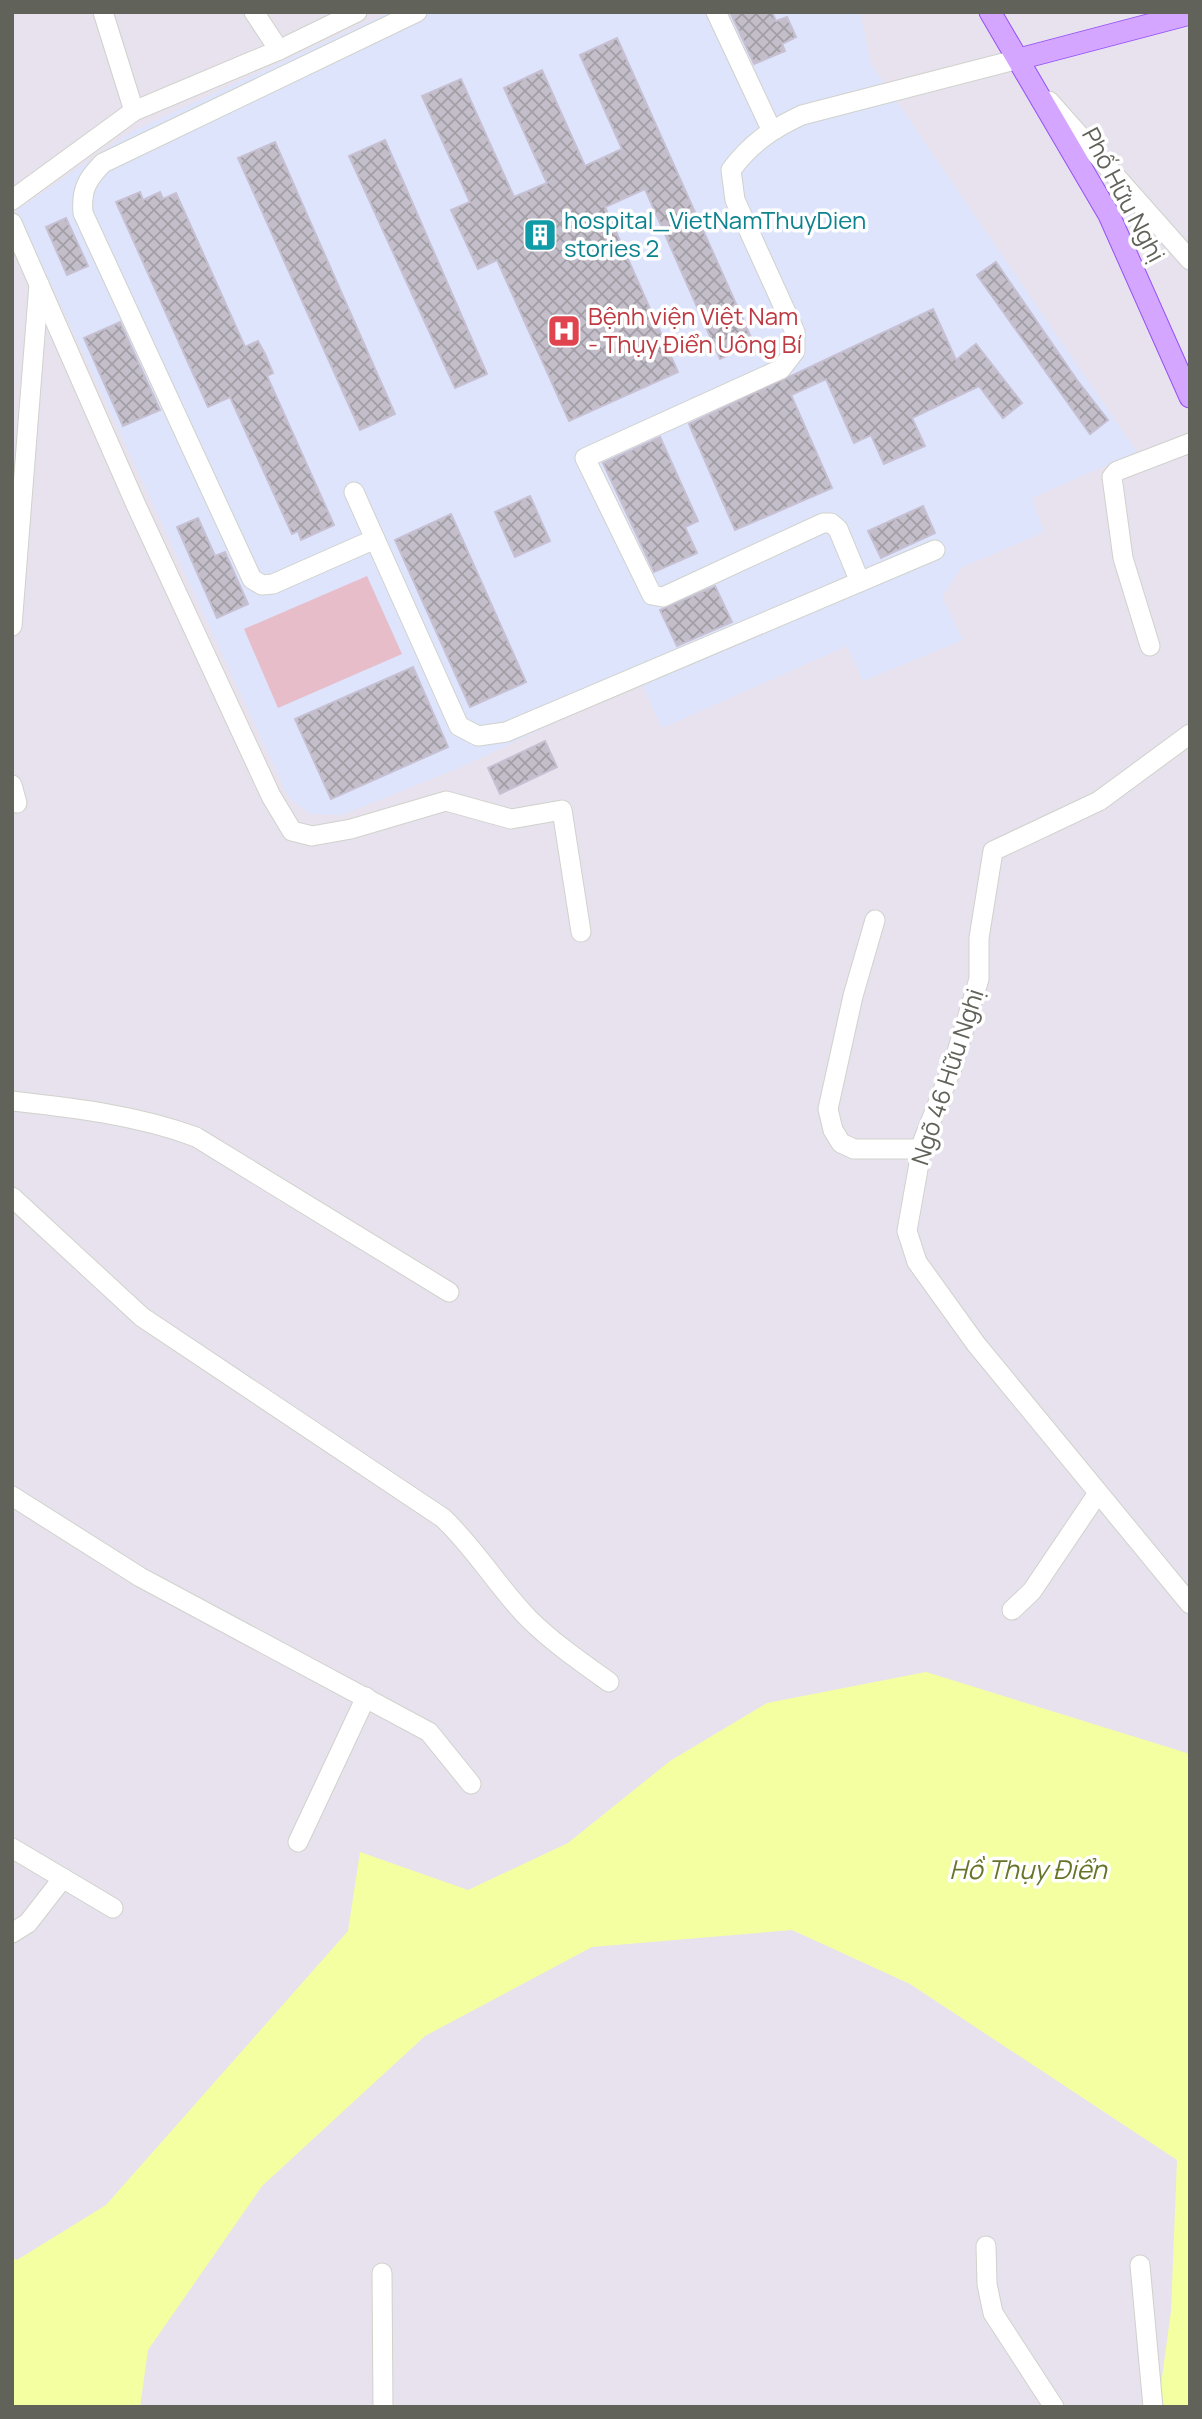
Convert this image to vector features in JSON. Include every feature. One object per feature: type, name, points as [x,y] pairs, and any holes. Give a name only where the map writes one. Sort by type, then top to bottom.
[{"type":"main road","name":"Phố Hữu Nghị","points":[[990,12],[1109,215],[1190,397]]},
{"type":"main road","points":[[1024,68],[1183,14]]},
{"type":"street","points":[[103,12],[134,111]]},
{"type":"street","points":[[254,12],[279,50]]},
{"type":"street","points":[[12,200],[134,111],[279,50],[357,12]]},
{"type":"street","points":[[374,539],[273,584],[262,585],[252,579],[83,213],[81,194],[89,177],[103,163],[417,12]]},
{"type":"street","points":[[716,12],[771,130]]},
{"type":"street","points":[[860,582],[838,529],[831,523],[823,523],[663,597],[652,595],[584,458],[781,369],[795,351],[795,332],[735,200],[731,170],[745,151],[771,130],[802,115],[1024,68],[1190,260]]},
{"type":"street","points":[[12,223],[154,543],[271,796],[292,831],[312,836],[351,830],[446,801],[510,818],[562,810],[581,932]]},
{"type":"street","points":[[12,626],[39,283]]},
{"type":"street","points":[[1150,646],[1123,558],[1112,477],[1117,471],[1190,443]]},
{"type":"street","points":[[354,492],[459,726],[478,736],[506,732],[936,550]]},
{"type":"street","name":"Ngõ 46 Hữu Nghị","points":[[1190,734],[1098,801],[993,851],[979,938],[979,979],[953,1065],[921,1149],[907,1231],[917,1262],[976,1344],[1190,1604]]},
{"type":"street","points":[[875,920],[853,996],[828,1108],[833,1130],[841,1143],[847,1146],[854,1149],[921,1149]]},
{"type":"street","points":[[12,1101],[76,1108],[167,1126],[196,1137],[449,1292]]},
{"type":"street","points":[[12,1197],[142,1317],[443,1518],[462,1536],[527,1616],[608,1682]]},
{"type":"street","points":[[1012,1610],[1032,1591],[1098,1493]]},
{"type":"street","points":[[12,1496],[140,1577],[236,1631],[366,1696],[429,1732],[471,1784]]},
{"type":"street","points":[[298,1842],[366,1696]]},
{"type":"street","points":[[12,1848],[113,1908]]},
{"type":"street","points":[[12,1933],[28,1923],[63,1878]]},
{"type":"street","points":[[986,2246],[993,2313],[1054,2407]]},
{"type":"street","points":[[1140,2265],[1153,2407]]},
{"type":"street","points":[[382,2273],[383,2407]]},
{"type":"shaded area","name":"Bệnh viện Việt Nam - Thụy Điển Uông Bí","points":[[389,12],[860,12],[871,64],[1137,452],[1032,498],[1044,532],[961,568],[942,597],[963,640],[863,681],[847,646],[662,728],[641,682],[459,768],[342,815],[310,814],[289,798],[17,210],[131,132]]},
{"type":"shaded area","points":[[367,576],[402,654],[278,708],[244,629]]},
{"type":"water","name":"Hồ Thụy Điển","points":[[926,1672],[1190,1754],[1190,2407],[1158,2407],[1171,2311],[1177,2160],[910,1984],[792,1930],[592,1947],[425,2036],[262,2186],[148,2350],[140,2407],[12,2407],[12,2258],[17,2260],[106,2205],[348,1931],[360,1852],[468,1890],[568,1843],[670,1761],[767,1703]]},
{"type":"building","points":[[730,12],[772,12],[776,21],[787,17],[796,37],[782,44],[785,51],[754,64]]},
{"type":"building","name":"hospital_VietNamThuyDien stories 2","points":[[617,38],[754,344],[720,359],[645,189],[605,207],[678,372],[569,421],[497,260],[478,269],[451,210],[470,202],[422,96],[461,79],[514,197],[547,183],[504,88],[542,70],[585,166],[622,149],[580,55]]},
{"type":"building","points":[[385,140],[487,374],[455,388],[349,156]]},
{"type":"building","points":[[275,142],[395,414],[360,430],[238,158]]},
{"type":"building","points":[[140,192],[143,200],[160,192],[163,199],[176,193],[245,347],[258,341],[265,354],[273,373],[267,376],[334,525],[301,540],[298,531],[292,534],[230,397],[208,407],[116,202]]},
{"type":"building","points":[[66,218],[88,266],[67,275],[46,227]]},
{"type":"building","points":[[996,262],[1077,380],[1108,420],[1090,434],[977,275]]},
{"type":"building","points":[[933,309],[956,360],[976,344],[1022,403],[1003,418],[979,386],[912,418],[925,446],[884,464],[871,435],[854,443],[826,379],[791,395],[832,488],[735,530],[689,424]]},
{"type":"building","points":[[120,322],[160,410],[123,426],[84,338]]},
{"type":"building","points":[[660,437],[698,521],[685,527],[697,553],[654,572],[603,463]]},
{"type":"building","points":[[530,496],[550,541],[515,557],[495,512]]},
{"type":"building","points":[[923,506],[935,533],[881,558],[868,531]]},
{"type":"building","points":[[451,514],[526,682],[470,707],[395,540]]},
{"type":"building","points":[[198,518],[215,556],[225,552],[248,604],[217,618],[177,527]]},
{"type":"building","points":[[715,586],[732,622],[677,646],[660,610]]},
{"type":"building","points":[[413,667],[448,747],[331,799],[295,719]]},
{"type":"building","points":[[545,741],[557,767],[500,794],[488,768]]},
{"type":"place","name":"hospital_VietNamThuyDien stories 2","points":[[540,235]]},
{"type":"place","name":"Bệnh viện Việt Nam - Thụy Điển Uông Bí","points":[[564,331]]}]
